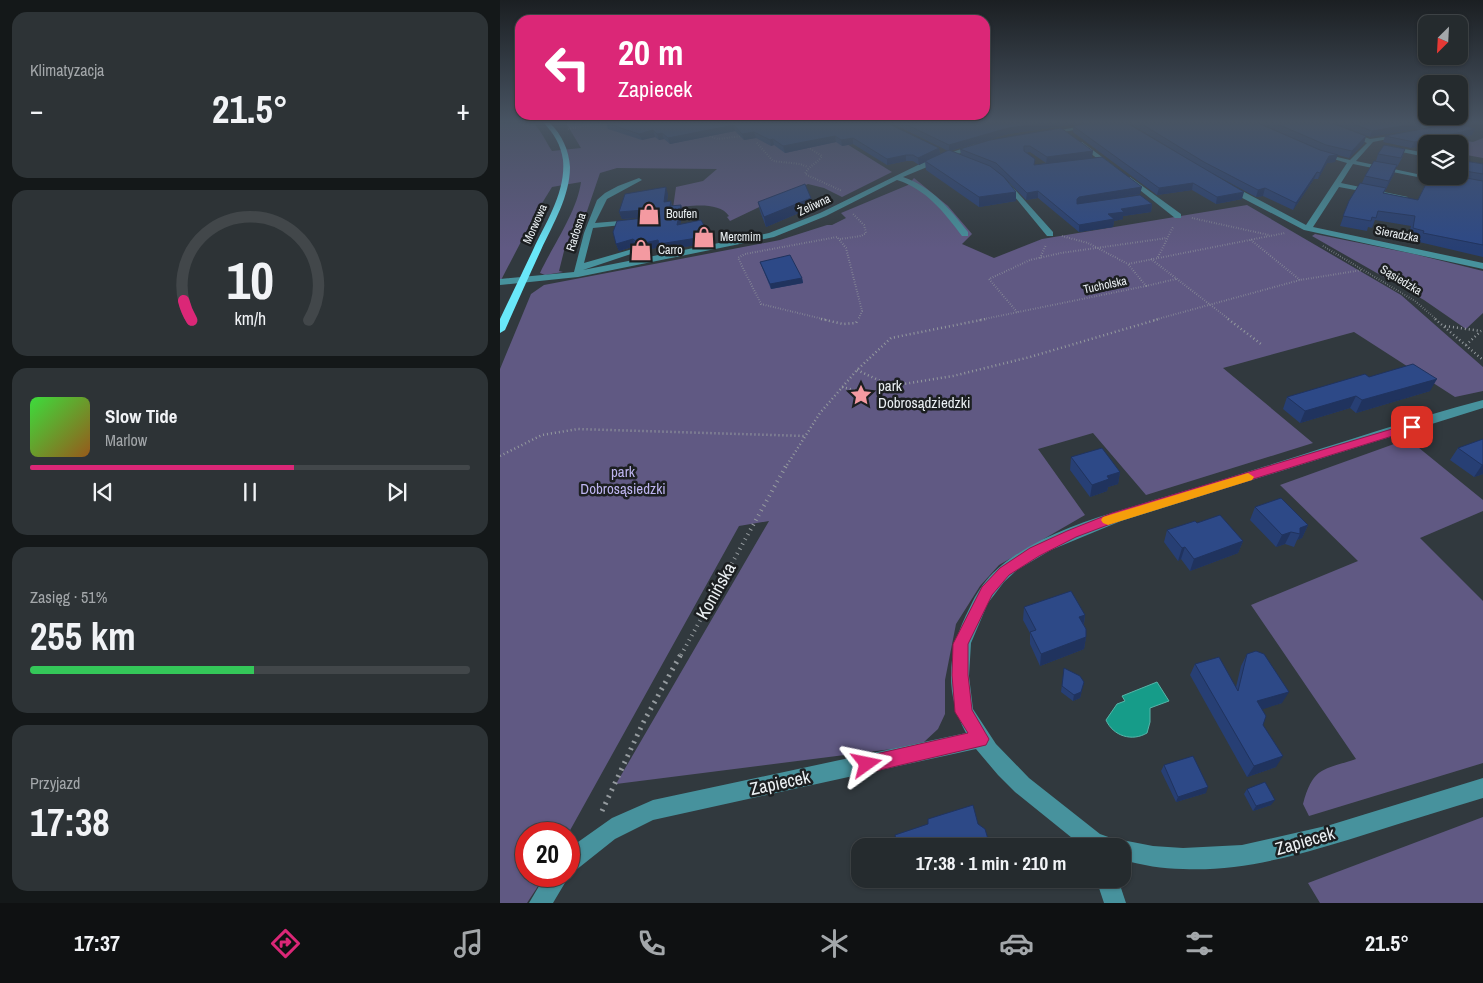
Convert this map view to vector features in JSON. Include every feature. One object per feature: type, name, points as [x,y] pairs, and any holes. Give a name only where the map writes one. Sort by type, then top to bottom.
[{"type":"main road","name":"Morwowa","points":[[523,280],[549,223],[564,184],[565,165]]},
{"type":"main road","points":[[500,330],[523,280]]},
{"type":"street","name":"Żeliwna","points":[[523,280],[771,235],[797,226],[925,165]]},
{"type":"street","points":[[1110,165],[1117,170]]},
{"type":"street","points":[[1224,185],[1307,228],[1312,224],[1349,165]]},
{"type":"street","points":[[1367,165],[1418,175]]},
{"type":"street","points":[[1124,175],[1178,216]]},
{"type":"street","points":[[898,178],[913,182],[921,187],[948,212],[966,234]]},
{"type":"street","points":[[1002,178],[1050,234]]},
{"type":"street","points":[[601,200],[614,191],[639,180]]},
{"type":"street","points":[[1337,184],[1404,197]]},
{"type":"street","points":[[1143,198],[1152,196]]},
{"type":"street","points":[[601,200],[618,198]]},
{"type":"street","name":"Radosna","points":[[578,271],[582,250],[601,200]]},
{"type":"street","points":[[591,226],[638,222]]},
{"type":"street","name":"Sieradzka","points":[[1307,228],[1483,266]]},
{"type":"street","points":[[578,271],[607,258],[636,251]]},
{"type":"street","points":[[500,282],[523,280]]},
{"type":"street","points":[[1090,838],[1026,788],[997,760],[980,739],[964,712],[960,675],[960,644],[987,591],[1004,571],[1034,552],[1071,534],[1116,517],[1483,404]]},
{"type":"street","name":"Zapiecek","points":[[587,846],[633,817],[653,810],[980,739]]},
{"type":"street","name":"Zapiecek","points":[[1131,852],[1162,858],[1207,860],[1250,856],[1291,846],[1483,788]]},
{"type":"street","points":[[580,853],[587,846]]},
{"type":"street","points":[[540,903],[551,887]]},
{"type":"street","points":[[1110,888],[1115,903]]},
{"type":"path","points":[[803,165],[808,167]]},
{"type":"path","points":[[811,165],[808,167],[805,174],[858,197]]},
{"type":"path","points":[[839,239],[846,248],[862,311],[859,319],[850,325],[761,304],[738,258],[745,254],[837,237],[839,239],[861,236],[866,233],[859,218],[847,211]]},
{"type":"path","points":[[1158,258],[1178,216],[1272,236]]},
{"type":"path","name":"Tucholska","points":[[891,338],[1146,286],[1128,264],[1307,228]]},
{"type":"path","points":[[1050,234],[1081,240],[1128,264]]},
{"type":"path","points":[[1017,312],[989,279],[1030,260],[1098,247],[1167,238]]},
{"type":"path","points":[[1250,240],[1300,280]]},
{"type":"path","name":"Sąsiedzka","points":[[1323,246],[1415,301],[1483,360]]},
{"type":"path","points":[[1150,259],[1261,344]]},
{"type":"path","points":[[857,370],[891,386],[953,376],[1030,357],[1208,304],[1300,280],[1362,270]]},
{"type":"path","points":[[1146,286],[1176,279]]},
{"type":"path","points":[[1443,326],[1481,331],[1466,345]]},
{"type":"path","name":"Konińska","points":[[587,846],[643,722],[804,436],[841,387],[891,338]]},
{"type":"path","points":[[841,387],[858,391]]},
{"type":"path","points":[[500,456],[550,432],[598,428],[804,436]]},
{"type":"green space","points":[[500,165],[881,165],[892,172],[842,197],[824,188],[808,184],[730,221],[727,217],[729,216],[724,211],[711,206],[673,208],[676,187],[703,181],[717,169],[617,168],[600,173],[586,214],[574,238],[564,251],[559,271],[563,272],[545,275],[540,273],[570,217],[581,182],[552,187],[536,213],[500,282]]},
{"type":"green space","name":"park Dobrosąsiedzki","points":[[914,178],[948,206],[972,234],[962,244],[994,258],[1042,239],[1247,205],[1401,295],[1483,367],[1483,391],[1455,397],[1354,332],[1223,368],[1313,443],[1146,495],[1093,433],[1038,449],[1085,515],[999,565],[980,586],[956,624],[945,680],[945,714],[938,729],[924,742],[892,749],[616,784],[769,521],[739,526],[575,822],[515,822],[515,887],[537,887],[527,903],[500,903],[500,369],[531,294],[544,285],[780,240],[832,225],[846,218],[841,213],[908,185]]},
{"type":"green space","points":[[1315,234],[1414,254],[1483,271],[1483,313],[1466,329],[1424,300],[1312,236]]},
{"type":"green space","points":[[1408,439],[1483,500],[1483,511],[1420,538],[1483,601],[1483,763],[1309,816],[1303,804],[1311,782],[1321,771],[1356,759],[1251,605],[1358,561],[1280,485]]},
{"type":"green space","points":[[1483,817],[1483,903],[1320,903],[1308,883]]},
{"type":"shaded area","points":[[1157,682],[1169,701],[1150,708],[1150,722],[1147,733],[1141,736],[1129,737],[1118,734],[1109,726],[1106,720],[1117,704],[1125,701],[1122,696]]},
{"type":"building","points":[[931,165],[988,165],[1004,177],[1016,192],[979,197]]},
{"type":"building","points":[[998,165],[1113,165],[1142,187],[1079,197],[1077,204],[1140,195],[1152,204],[1121,209],[1124,212],[1108,214],[1114,219],[1079,225],[1038,191],[1027,193]]},
{"type":"building","points":[[1127,165],[1198,165],[1244,192],[1217,197],[1193,183],[1159,188]]},
{"type":"building","points":[[1210,165],[1324,165],[1320,173],[1317,172],[1296,203],[1265,188],[1258,190]]},
{"type":"building","points":[[1372,165],[1397,165],[1389,181],[1365,176]]},
{"type":"building","points":[[1468,165],[1483,165],[1483,174],[1468,172]]},
{"type":"building","points":[[1468,178],[1483,181],[1483,245],[1423,233],[1424,231],[1413,228],[1415,216],[1378,211],[1376,218],[1372,217],[1371,221],[1343,216],[1349,201],[1360,183],[1386,188],[1383,193],[1418,200],[1426,185],[1468,185]]},
{"type":"building","points":[[805,184],[811,198],[764,217],[758,202]]},
{"type":"building","points":[[666,187],[664,202],[671,201],[670,206],[681,205],[677,225],[701,220],[710,236],[659,244],[658,240],[639,244],[633,239],[616,244],[613,232],[617,221],[644,218],[649,215],[644,210],[619,212],[625,194]]},
{"type":"building","points":[[790,255],[802,278],[770,284],[760,262]]},
{"type":"building","points":[[1413,364],[1437,379],[1362,400],[1356,396],[1305,411],[1287,397],[1365,374],[1369,377]]},
{"type":"building","points":[[1483,439],[1483,465],[1458,448]]},
{"type":"building","points":[[1102,448],[1120,472],[1107,476],[1109,479],[1092,485],[1071,457]]},
{"type":"building","points":[[1281,498],[1308,525],[1300,528],[1300,534],[1291,532],[1282,535],[1255,507]]},
{"type":"building","points":[[1220,515],[1243,541],[1194,559],[1185,547],[1182,548],[1167,530],[1195,521],[1197,523]]},
{"type":"building","points":[[1071,591],[1085,615],[1079,617],[1086,629],[1086,637],[1041,654],[1030,632],[1036,630],[1024,607]]},
{"type":"building","points":[[1256,651],[1264,654],[1289,692],[1257,701],[1266,716],[1263,725],[1283,756],[1254,766],[1195,664],[1219,657],[1238,691],[1247,654]]},
{"type":"building","points":[[1064,668],[1080,676],[1084,682],[1081,692],[1074,695],[1062,686]]},
{"type":"building","points":[[1193,756],[1208,787],[1178,797],[1164,765]]},
{"type":"building","points":[[1265,782],[1275,800],[1256,806],[1247,789]]},
{"type":"building","points":[[973,805],[978,824],[985,829],[988,838],[896,838],[895,835],[928,824],[928,819]]},
{"type":"slow traffic","points":[[1108,520],[1248,477]]},
{"type":"place","name":"Boufen","points":[[649,214]]},
{"type":"place","name":"Mercmim","points":[[704,237]]},
{"type":"place","name":"Carro","points":[[641,250]]},
{"type":"place","name":"park Dobrosądziedzki","points":[[861,395]]},
{"type":"route","points":[[867,764],[980,739],[964,712],[960,675],[960,644],[987,591],[1004,571],[1034,552],[1071,534],[1116,517],[1412,427]]}]
